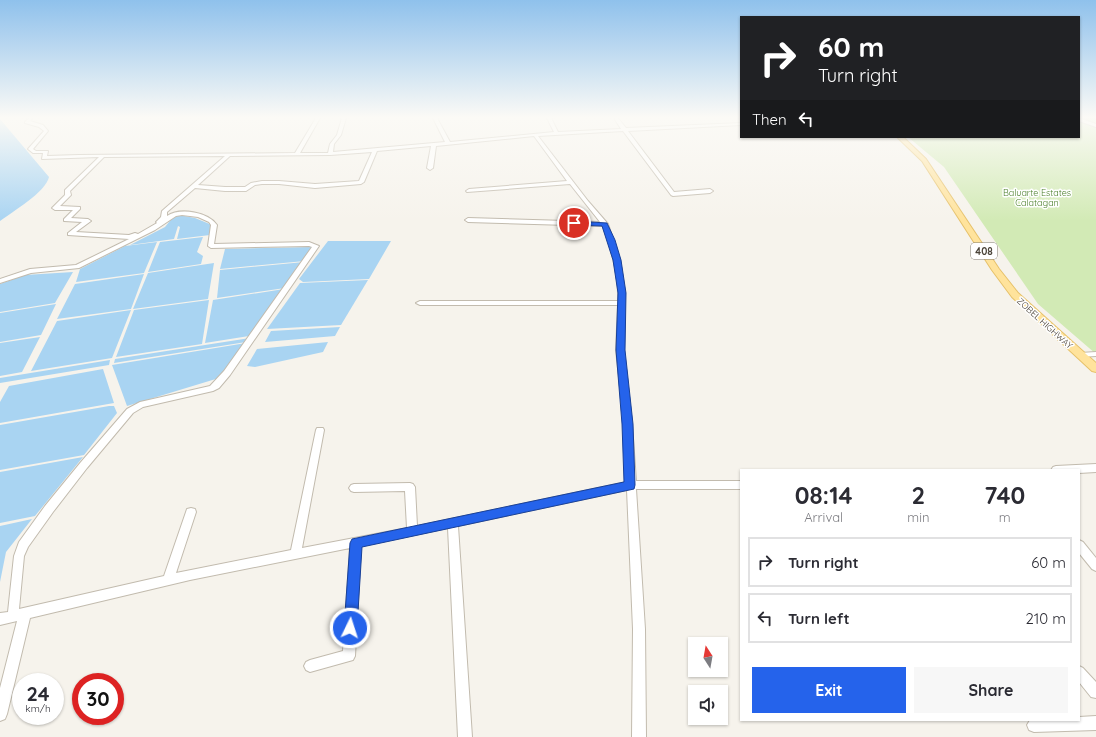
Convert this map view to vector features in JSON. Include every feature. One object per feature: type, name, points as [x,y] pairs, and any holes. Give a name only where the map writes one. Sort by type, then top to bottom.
[{"type":"main road","name":"ZOBEL HIGHWAY","points":[[917,152],[924,160],[996,270],[1015,295],[1096,369]]},
{"type":"street","points":[[46,152],[44,158],[330,154],[348,152]]},
{"type":"street","points":[[194,186],[225,189],[246,189],[251,185],[258,183],[295,183],[302,185],[314,185],[361,182],[374,152]]},
{"type":"street","points":[[430,168],[433,152]]},
{"type":"street","points":[[549,152],[586,202],[605,224],[617,260],[622,293],[620,350],[628,424],[630,485],[639,628],[639,737]]},
{"type":"street","points":[[641,152],[673,194],[710,191]]},
{"type":"street","points":[[103,156],[67,190],[68,195],[55,208],[78,208],[66,220],[88,222],[70,234],[134,236],[162,220],[164,212],[229,155]]},
{"type":"street","points":[[470,191],[572,182]]},
{"type":"street","points":[[0,281],[30,271],[77,267],[153,229],[171,215],[178,214],[198,216],[211,221],[214,225],[211,246],[309,244],[316,246],[227,373],[216,386],[140,405],[130,411],[84,465],[23,545],[19,556],[19,614],[0,714]]},
{"type":"street","points":[[468,220],[605,224]]},
{"type":"street","points":[[420,303],[622,303]]},
{"type":"street","points":[[1080,355],[1096,354]]},
{"type":"street","points":[[296,554],[320,430]]},
{"type":"street","points":[[1076,469],[1096,468]]},
{"type":"street","points":[[0,619],[168,580],[453,524],[630,485],[740,485]]},
{"type":"street","points":[[354,488],[410,487],[412,531]]},
{"type":"street","points":[[168,580],[191,512]]},
{"type":"street","points":[[453,524],[465,737]]},
{"type":"street","points":[[310,666],[349,656],[356,543]]},
{"type":"street","points":[[1080,546],[1096,566]]},
{"type":"street","points":[[1080,673],[1096,692]]},
{"type":"street","points":[[1034,725],[1096,723]]},
{"type":"green space","name":"Baluarte Estates Calatagan","points":[[926,152],[1096,152],[1096,354],[1038,304],[944,167]]},
{"type":"water","points":[[0,152],[28,152],[49,177],[47,183],[35,195],[0,221]]},
{"type":"water","points":[[179,215],[195,218],[212,225],[210,235],[177,239],[180,227],[178,226],[174,239],[130,245],[165,227],[173,217]]},
{"type":"water","points":[[203,237],[197,252],[203,256],[201,264],[148,272],[160,242]]},
{"type":"water","points":[[328,241],[391,241],[369,279],[303,282],[299,279]]},
{"type":"water","points":[[157,242],[144,273],[76,282],[80,269],[125,246]]},
{"type":"water","points":[[314,248],[305,261],[220,269],[225,249]]},
{"type":"water","points":[[304,262],[285,288],[217,298],[220,270]]},
{"type":"water","points":[[214,263],[208,299],[133,309],[148,273]]},
{"type":"water","points":[[73,272],[55,303],[0,312],[0,284],[25,275]]},
{"type":"water","points":[[144,274],[131,309],[57,319],[75,284]]},
{"type":"water","points":[[368,280],[341,325],[267,329],[300,283]]},
{"type":"water","points":[[284,289],[249,336],[205,343],[213,300]]},
{"type":"water","points":[[209,300],[202,344],[116,357],[134,310]]},
{"type":"water","points":[[56,304],[41,335],[0,342],[0,313]]},
{"type":"water","points":[[131,310],[112,358],[31,371],[57,321]]},
{"type":"water","points":[[340,327],[335,336],[265,342],[271,331]]},
{"type":"water","points":[[40,337],[22,372],[0,376],[0,343]]},
{"type":"water","points":[[250,338],[246,342],[114,363],[115,359]]},
{"type":"water","points":[[328,342],[323,352],[255,367],[247,366],[257,349]]},
{"type":"water","points":[[246,343],[219,378],[127,406],[112,365]]},
{"type":"water","points":[[110,360],[109,365],[0,383],[0,378]]},
{"type":"water","points":[[103,369],[114,403],[0,423],[0,402],[9,386]]},
{"type":"water","points":[[114,406],[117,413],[84,455],[0,470],[0,425]]},
{"type":"water","points":[[83,457],[35,516],[0,523],[0,472]]},
{"type":"water","points":[[32,519],[6,552],[0,582],[0,526]]},
{"type":"route","points":[[350,628],[356,543],[453,524],[630,485],[628,424],[620,350],[622,293],[617,260],[605,224],[574,223]]}]
